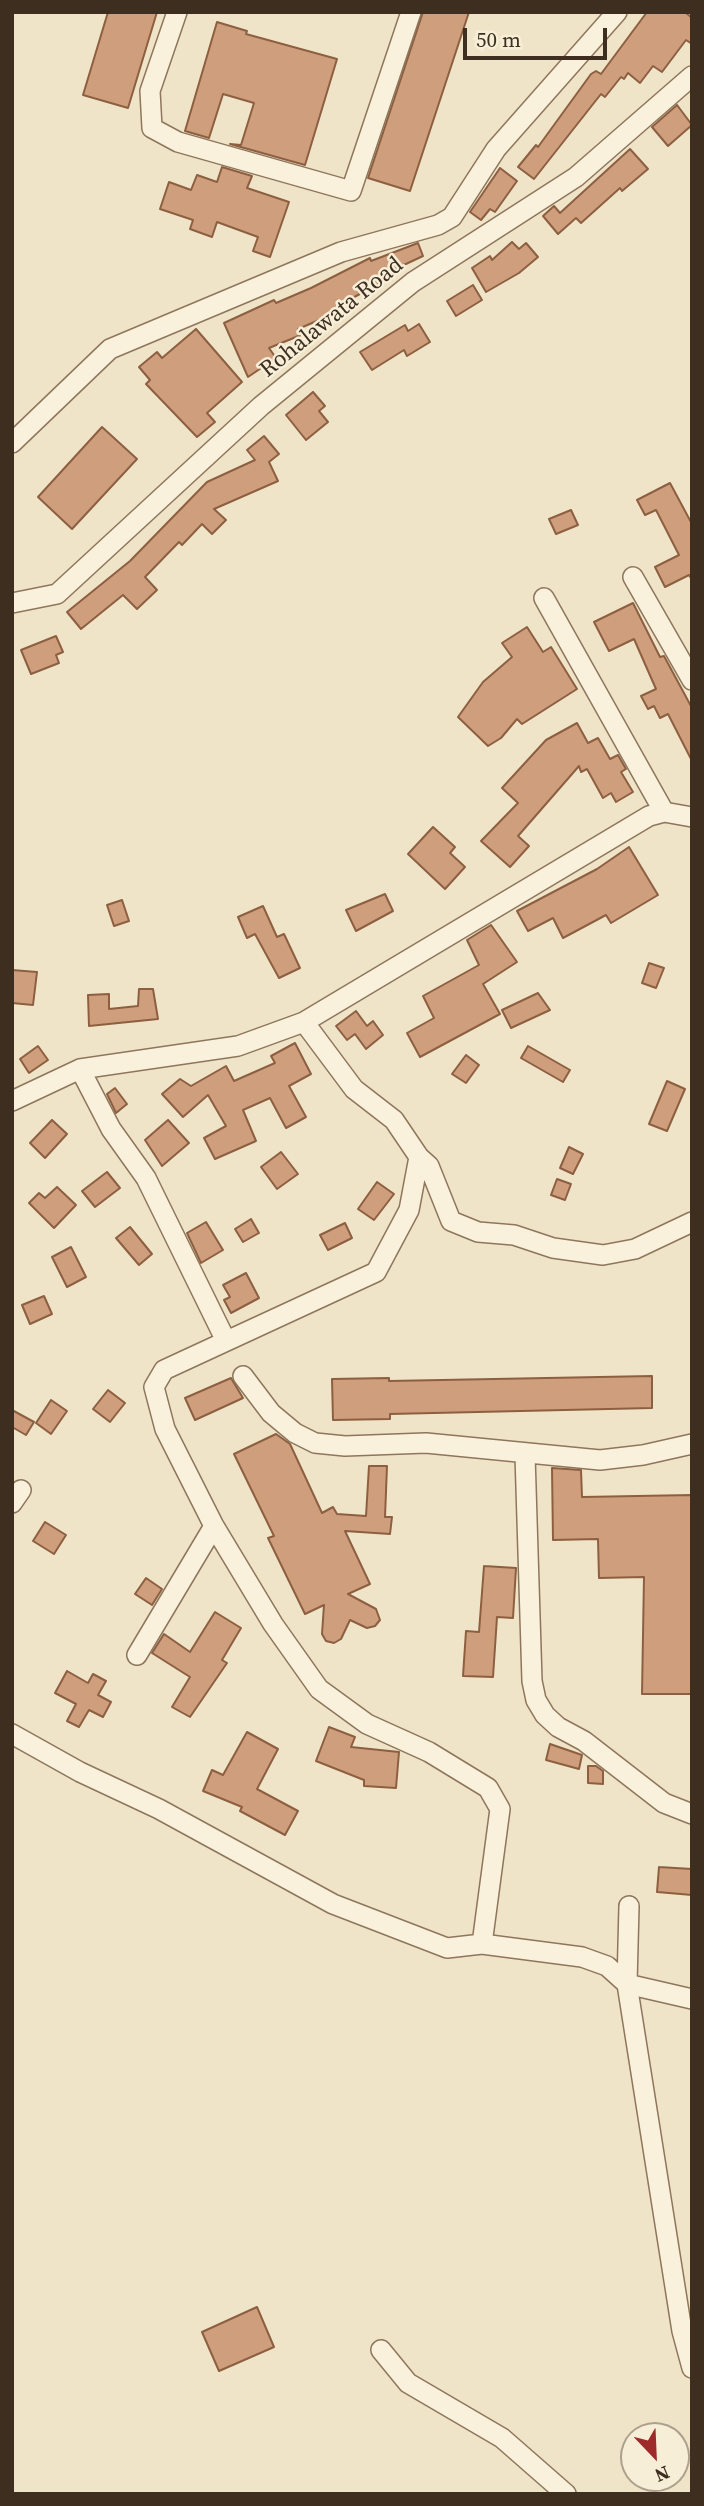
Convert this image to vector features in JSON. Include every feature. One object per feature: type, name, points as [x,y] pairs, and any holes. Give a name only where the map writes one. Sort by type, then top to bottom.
[{"type":"street","points":[[177,12],[150,91],[152,128],[178,142],[351,191],[411,12]]},
{"type":"street","points":[[12,443],[110,349],[341,252],[438,225],[452,217],[496,149],[617,12]]},
{"type":"street","name":"Rohalawata Road","points":[[12,603],[57,594],[261,406],[413,282],[576,177],[692,76]]},
{"type":"street","points":[[633,577],[692,680]]},
{"type":"street","points":[[544,598],[664,812]]},
{"type":"street","points":[[12,1101],[80,1069],[238,1046],[304,1022],[649,816],[664,812],[692,817]]},
{"type":"street","points":[[304,1022],[354,1089],[394,1120],[419,1157],[429,1166],[451,1221],[478,1232],[514,1235],[553,1248],[603,1255],[635,1249],[692,1223]]},
{"type":"street","points":[[80,1069],[111,1129],[146,1178],[226,1341]]},
{"type":"street","points":[[419,1157],[409,1210],[376,1272],[164,1370],[154,1387],[165,1429],[214,1526],[272,1623],[319,1689],[367,1724],[429,1752],[488,1788],[500,1809],[482,1944]]},
{"type":"street","points":[[243,1376],[271,1413],[295,1433],[315,1443],[345,1446],[426,1443],[525,1455],[600,1460],[643,1455],[692,1444]]},
{"type":"street","points":[[525,1455],[532,1681],[536,1700],[545,1716],[558,1727],[584,1741],[664,1803],[692,1814]]},
{"type":"street","points":[[137,1655],[214,1526]]},
{"type":"street","points":[[12,1734],[80,1772],[159,1809],[333,1904],[447,1948],[482,1944],[582,1957],[607,1966],[628,1984],[692,1999]]},
{"type":"street","points":[[629,1906],[628,1984],[682,2331],[692,2368]]},
{"type":"street","points":[[381,2350],[408,2383],[502,2438],[566,2494]]},
{"type":"building","points":[[108,12],[157,12],[128,108],[83,95]]},
{"type":"building","points":[[423,12],[469,12],[410,191],[368,178]]},
{"type":"building","points":[[647,12],[685,12],[692,18],[692,44],[686,40],[662,72],[653,66],[640,83],[628,73],[624,79],[621,77],[605,97],[601,94],[534,179],[518,167],[536,145],[538,147],[591,74],[596,71],[601,74]]},
{"type":"building","points":[[217,22],[247,31],[246,34],[337,59],[305,165],[230,144],[241,145],[254,103],[223,94],[209,138],[185,131]]},
{"type":"building","points":[[677,105],[692,125],[668,146],[652,127]]},
{"type":"building","points":[[630,149],[648,169],[622,191],[620,188],[581,223],[576,218],[558,234],[543,216],[554,206],[560,213]]},
{"type":"building","points":[[222,167],[252,176],[247,188],[289,202],[270,257],[253,251],[258,237],[217,222],[212,237],[190,229],[193,220],[160,209],[169,182],[191,190],[197,175],[217,182]]},
{"type":"building","points":[[500,168],[517,181],[495,212],[490,209],[481,220],[470,212]]},
{"type":"building","points":[[512,242],[519,249],[526,243],[538,257],[519,273],[486,292],[472,268],[490,256],[492,260]]},
{"type":"building","points":[[418,243],[423,256],[378,277],[380,283],[336,307],[338,312],[298,329],[301,335],[269,348],[276,358],[248,377],[224,323],[274,300],[276,303],[311,288],[370,258],[371,261]]},
{"type":"building","points":[[473,285],[482,300],[456,316],[447,301]]},
{"type":"building","points":[[419,324],[430,342],[407,356],[404,350],[372,370],[360,352],[405,325],[408,331]]},
{"type":"building","points":[[196,329],[242,382],[207,413],[215,422],[197,437],[146,384],[150,380],[139,367],[157,352],[162,358]]},
{"type":"building","points":[[313,392],[325,406],[319,411],[328,422],[306,440],[286,415]]},
{"type":"building","points":[[102,427],[137,459],[72,529],[38,497]]},
{"type":"building","points":[[264,436],[279,454],[269,462],[278,481],[214,509],[226,520],[212,534],[202,524],[182,545],[179,542],[145,577],[157,590],[137,609],[123,595],[81,629],[67,612],[130,561],[207,482],[255,460],[247,450]]},
{"type":"building","points":[[670,483],[692,524],[692,580],[689,575],[665,587],[655,567],[679,555],[656,510],[645,515],[637,500]]},
{"type":"building","points":[[571,510],[578,525],[556,534],[549,519]]},
{"type":"building","points":[[633,603],[660,657],[664,656],[692,708],[692,761],[668,714],[660,718],[654,706],[648,709],[641,696],[656,689],[634,639],[609,651],[594,622]]},
{"type":"building","points":[[527,627],[543,652],[551,647],[577,689],[522,724],[517,719],[501,738],[488,746],[458,717],[483,682],[512,657],[502,643]]},
{"type":"building","points":[[56,636],[63,652],[56,655],[59,663],[31,674],[21,650]]},
{"type":"building","points":[[577,723],[588,743],[598,738],[610,759],[618,755],[626,769],[621,772],[633,792],[616,802],[611,793],[603,798],[587,769],[581,772],[579,766],[518,836],[529,846],[510,867],[481,841],[518,803],[502,788],[546,740]]},
{"type":"building","points":[[433,827],[455,847],[450,853],[465,867],[445,889],[408,854]]},
{"type":"building","points":[[629,847],[658,895],[611,923],[606,915],[563,938],[553,918],[528,931],[517,911],[597,869]]},
{"type":"building","points":[[385,894],[393,911],[356,931],[346,910]]},
{"type":"building","points":[[122,900],[129,921],[114,926],[107,905]]},
{"type":"building","points":[[263,906],[277,937],[284,934],[300,968],[279,978],[255,934],[247,938],[238,917]]},
{"type":"building","points":[[491,925],[517,962],[483,984],[500,1014],[420,1057],[407,1033],[434,1018],[423,996],[479,965],[467,940]]},
{"type":"building","points":[[649,963],[664,968],[656,988],[642,983]]},
{"type":"building","points":[[12,970],[37,972],[33,1005],[12,1003]]},
{"type":"building","points":[[139,989],[153,989],[158,1019],[89,1026],[88,995],[109,994],[109,1009],[138,1006]]},
{"type":"building","points":[[538,993],[550,1010],[511,1028],[502,1010]]},
{"type":"building","points":[[356,1011],[367,1026],[373,1021],[383,1035],[366,1049],[355,1034],[347,1040],[336,1026]]},
{"type":"building","points":[[295,1043],[311,1074],[289,1086],[306,1117],[286,1128],[270,1098],[243,1110],[256,1141],[215,1159],[204,1138],[226,1126],[208,1095],[183,1117],[162,1094],[180,1079],[191,1086],[226,1066],[234,1081],[275,1063],[271,1056]]},
{"type":"building","points":[[38,1046],[48,1060],[29,1073],[20,1059]]},
{"type":"building","points":[[528,1046],[570,1070],[563,1082],[521,1058]]},
{"type":"building","points":[[466,1055],[479,1065],[466,1083],[452,1074]]},
{"type":"building","points":[[667,1081],[685,1089],[667,1131],[649,1124]]},
{"type":"building","points":[[115,1088],[127,1104],[116,1113],[107,1094]]},
{"type":"building","points":[[52,1120],[67,1134],[45,1158],[30,1143]]},
{"type":"building","points":[[168,1120],[189,1143],[162,1166],[145,1140]]},
{"type":"building","points":[[569,1147],[583,1154],[573,1174],[560,1168]]},
{"type":"building","points":[[281,1152],[298,1174],[277,1189],[261,1167]]},
{"type":"building","points":[[107,1172],[120,1188],[95,1207],[82,1191]]},
{"type":"building","points":[[557,1179],[571,1184],[565,1200],[551,1195]]},
{"type":"building","points":[[377,1182],[394,1194],[374,1220],[358,1209]]},
{"type":"building","points":[[57,1187],[76,1205],[54,1228],[29,1203],[39,1193],[45,1198]]},
{"type":"building","points":[[251,1219],[259,1233],[243,1242],[235,1229]]},
{"type":"building","points":[[206,1222],[223,1250],[201,1263],[187,1233]]},
{"type":"building","points":[[345,1223],[352,1238],[328,1250],[320,1235]]},
{"type":"building","points":[[130,1227],[152,1254],[139,1265],[116,1238]]},
{"type":"building","points":[[71,1247],[86,1277],[67,1287],[52,1257]]},
{"type":"building","points":[[246,1273],[259,1298],[231,1313],[224,1300],[230,1297],[223,1285]]},
{"type":"building","points":[[44,1296],[52,1314],[30,1324],[22,1305]]},
{"type":"building","points":[[652,1376],[652,1408],[390,1414],[390,1419],[333,1420],[332,1379],[389,1378],[389,1381]]},
{"type":"building","points":[[231,1378],[243,1398],[195,1420],[185,1398]]},
{"type":"building","points":[[108,1390],[125,1403],[110,1422],[93,1409]]},
{"type":"building","points":[[51,1400],[67,1411],[51,1434],[36,1423]]},
{"type":"building","points":[[12,1410],[34,1422],[26,1435],[12,1427]]},
{"type":"building","points":[[276,1434],[290,1444],[322,1513],[333,1507],[337,1514],[366,1516],[369,1466],[387,1466],[385,1517],[392,1517],[390,1534],[345,1531],[370,1584],[348,1594],[376,1609],[380,1620],[375,1626],[367,1628],[350,1620],[341,1639],[334,1643],[326,1641],[322,1634],[324,1605],[305,1614],[268,1538],[274,1536],[234,1454]]},
{"type":"building","points":[[552,1468],[581,1470],[582,1497],[692,1495],[692,1694],[642,1694],[644,1577],[599,1578],[598,1539],[553,1540]]},
{"type":"building","points":[[45,1522],[66,1535],[54,1554],[33,1541]]},
{"type":"building","points":[[484,1566],[516,1568],[513,1618],[497,1617],[493,1677],[463,1676],[466,1631],[479,1632]]},
{"type":"building","points":[[146,1578],[162,1589],[152,1605],[135,1594]]},
{"type":"building","points":[[215,1612],[241,1628],[222,1660],[227,1663],[190,1717],[172,1707],[190,1677],[152,1653],[164,1634],[190,1652]]},
{"type":"building","points":[[67,1671],[88,1683],[93,1674],[106,1681],[98,1695],[111,1702],[103,1717],[89,1710],[79,1727],[67,1721],[76,1704],[55,1693]]},
{"type":"building","points":[[329,1727],[355,1737],[351,1747],[399,1752],[396,1788],[364,1786],[364,1780],[316,1761]]},
{"type":"building","points":[[247,1732],[278,1749],[257,1789],[298,1811],[285,1835],[240,1811],[242,1807],[203,1791],[212,1770],[223,1775]]},
{"type":"building","points":[[550,1744],[582,1755],[579,1769],[546,1760]]},
{"type":"building","points":[[588,1766],[596,1766],[603,1771],[603,1784],[588,1783]]},
{"type":"building","points":[[659,1867],[692,1869],[692,1895],[657,1892]]},
{"type":"building","points":[[257,2307],[274,2347],[219,2371],[202,2332]]}]
